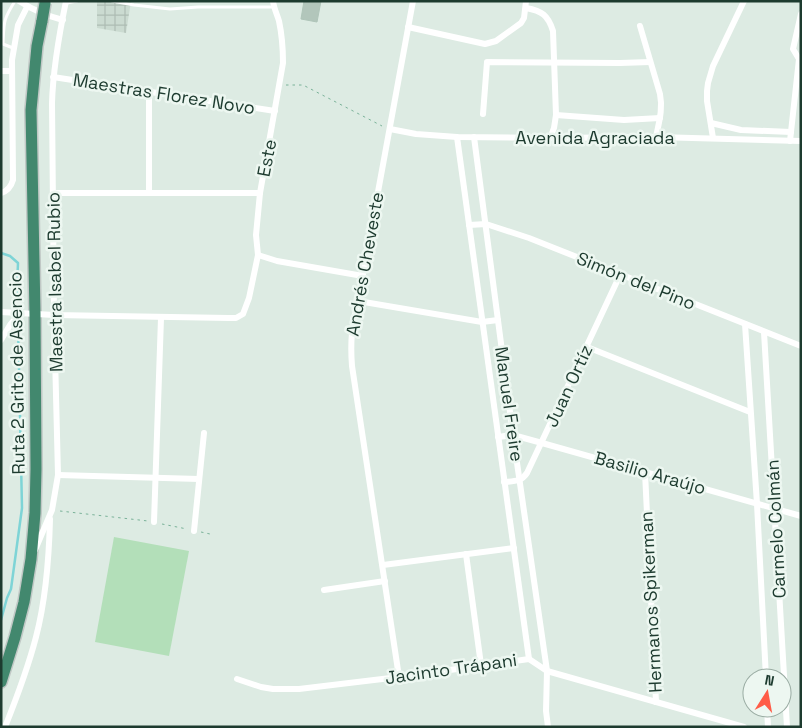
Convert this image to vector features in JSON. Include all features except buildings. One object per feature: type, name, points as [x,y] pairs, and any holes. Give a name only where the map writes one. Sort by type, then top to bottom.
[{"type":"highway","name":"Ruta 2 Grito de Asencio","points":[[1,682],[19,622],[28,581],[35,513],[35,314],[31,110],[37,46],[45,2]]},
{"type":"street","points":[[19,1],[27,7],[63,20]]},
{"type":"street","name":"Andrés Cheveste","points":[[399,676],[351,353],[351,334],[413,1]]},
{"type":"street","points":[[713,138],[706,91],[714,66],[744,1]]},
{"type":"street","name":"Maestra Isabel Rubio","points":[[31,559],[51,512],[58,475],[52,103],[53,77],[66,2]]},
{"type":"street","name":"Este","points":[[161,318],[236,318],[243,314],[249,298],[258,255],[256,235],[260,193],[283,63],[279,21],[274,4]]},
{"type":"street","points":[[408,27],[485,44],[496,41],[521,23],[524,18],[526,4],[544,14],[550,22],[553,31],[556,115],[550,138]]},
{"type":"street","points":[[4,192],[12,184],[13,175],[12,71],[14,48],[18,25],[27,7]]},
{"type":"street","points":[[790,141],[799,59],[793,49],[801,14]]},
{"type":"street","points":[[640,26],[662,104],[656,137]]},
{"type":"street","points":[[483,114],[487,62],[650,62]]},
{"type":"street","points":[[1,71],[12,71]]},
{"type":"street","name":"Maestras Florez Novo","points":[[53,77],[276,111]]},
{"type":"street","points":[[149,91],[149,193]]},
{"type":"street","points":[[556,115],[624,120],[660,118]]},
{"type":"street","points":[[711,123],[741,130],[791,132]]},
{"type":"street","name":"Avenida Agraciada","points":[[390,129],[416,134],[458,137],[656,137],[801,141]]},
{"type":"street","name":"Manuel Freire","points":[[458,137],[529,658]]},
{"type":"street","name":"Manuel Freire","points":[[474,137],[513,435],[547,672],[546,712],[548,727]]},
{"type":"street","points":[[54,193],[260,193]]},
{"type":"street","name":"Simón del Pino","points":[[469,225],[486,224],[529,238],[801,346]]},
{"type":"street","points":[[258,255],[277,262],[363,276]]},
{"type":"street","name":"Juan Ortíz","points":[[520,480],[527,473],[620,275]]},
{"type":"street","points":[[358,301],[482,322],[498,320]]},
{"type":"street","points":[[1,312],[161,318],[154,522]]},
{"type":"street","points":[[1,340],[20,313]]},
{"type":"street","name":"Carmelo Colmán","points":[[745,324],[765,668]]},
{"type":"street","name":"Carmelo Colmán","points":[[764,332],[787,727]]},
{"type":"street","points":[[587,347],[750,412]]},
{"type":"street","points":[[194,531],[204,433]]},
{"type":"street","name":"Basilio Araújo","points":[[498,437],[513,435],[542,442],[801,516]]},
{"type":"street","name":"Hermanos Spikerman","points":[[645,472],[656,702]]},
{"type":"street","points":[[58,475],[199,479]]},
{"type":"street","points":[[504,482],[520,480]]},
{"type":"street","points":[[5,727],[21,686],[36,636],[44,597],[50,544],[51,512]]},
{"type":"street","points":[[383,565],[514,548]]},
{"type":"street","points":[[466,554],[481,665]]},
{"type":"street","points":[[324,590],[385,581]]},
{"type":"street","name":"Jacinto Trápani","points":[[237,679],[261,686],[299,689],[529,658],[547,672],[744,727]]},
{"type":"lane","points":[[14,48],[3,44],[4,21],[15,1]]},
{"type":"lane","points":[[66,2],[77,1]]},
{"type":"lane","points":[[112,1],[170,9],[198,6],[274,4]]},
{"type":"path","points":[[280,84],[303,85],[390,129]]},
{"type":"path","points":[[51,512],[154,522],[210,534]]},
{"type":"shaded area","points":[[97,1],[131,1],[126,33],[97,28]]},
{"type":"green space","points":[[114,537],[189,551],[169,656],[95,642]]},
{"type":"waterway","points":[[1,253],[10,256],[18,263],[18,297]]},
{"type":"waterway","points":[[1,620],[11,589],[22,508],[18,323]]}]
